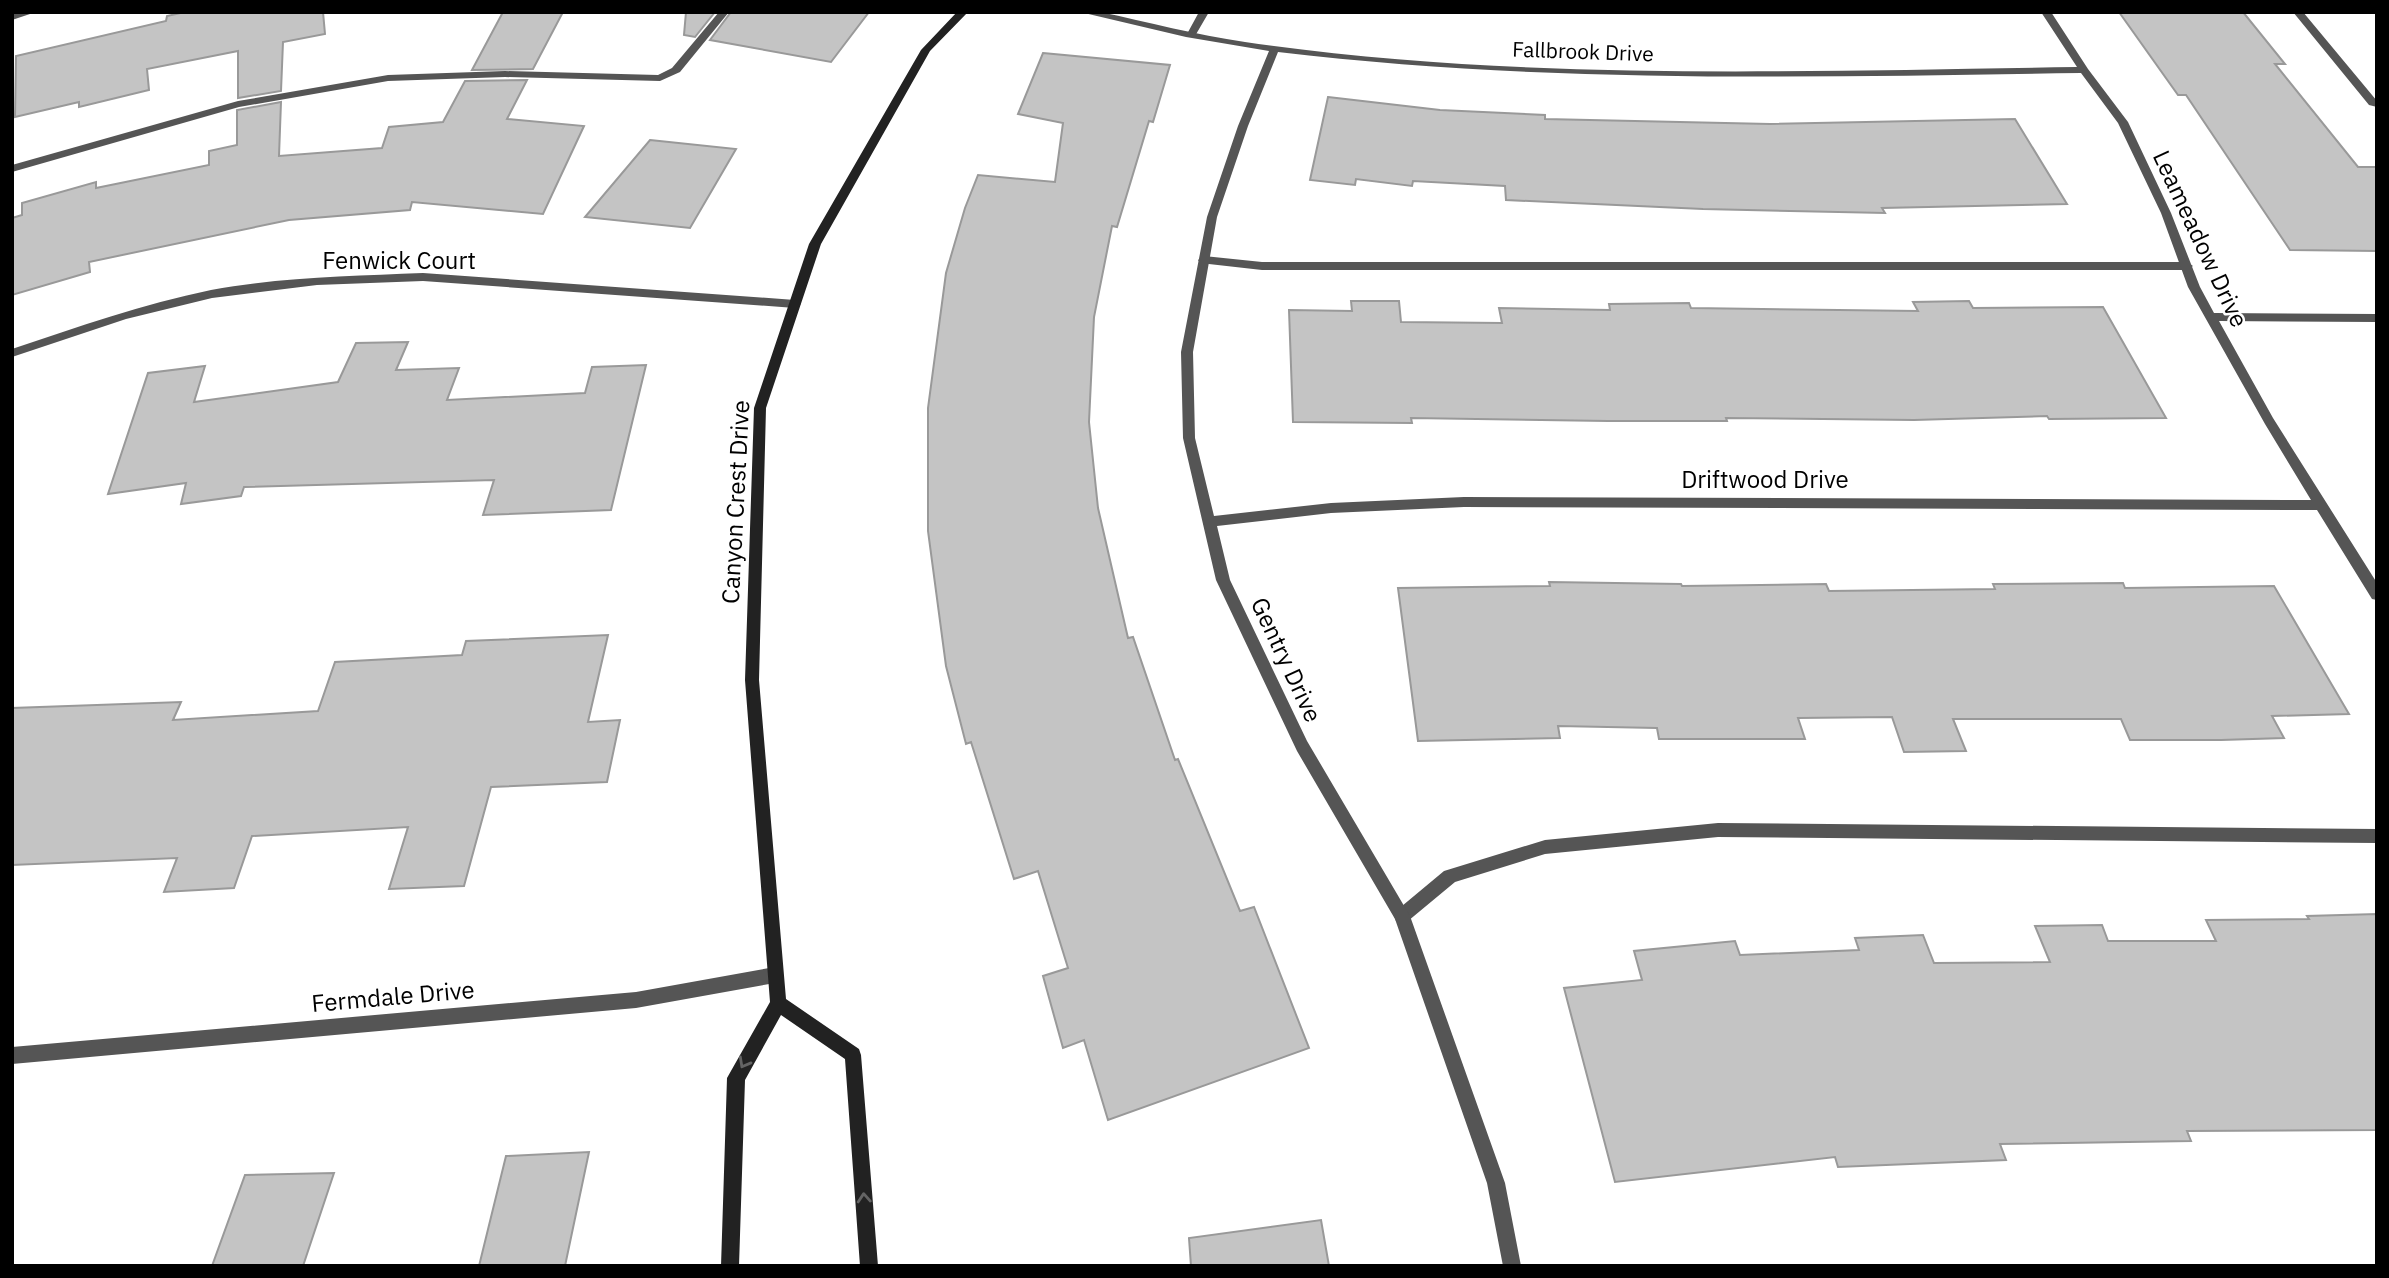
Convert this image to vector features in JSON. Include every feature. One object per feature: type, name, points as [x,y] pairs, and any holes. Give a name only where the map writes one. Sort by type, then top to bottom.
[{"type":"street","points":[[12,18],[31,12]]},
{"type":"street","points":[[12,169],[239,104],[388,78],[505,74],[660,78],[676,70],[724,12]]},
{"type":"street","name":"Canyon Crest Drive","points":[[778,1003],[752,680],[760,408],[815,244],[926,50],[963,12]]},
{"type":"street","name":"Fallbrook Drive","points":[[1086,12],[1275,48],[1400,62],[1616,74],[2084,71]]},
{"type":"street","points":[[1192,34],[1204,12]]},
{"type":"street","name":"Leameadow Drive","points":[[2046,12],[2084,71],[2123,122],[2166,213],[2186,266],[2210,317],[2269,421],[2321,505],[2371,578],[2377,595]]},
{"type":"street","points":[[2298,12],[2373,103],[2377,104]]},
{"type":"street","name":"Gentry Drive","points":[[1275,48],[1212,216],[1187,352],[1189,438],[1223,580],[1302,746],[1402,916],[1496,1183],[1512,1266]]},
{"type":"street","points":[[1204,260],[1262,266],[2186,266]]},
{"type":"street","name":"Fenwick Court","points":[[12,354],[124,316],[199,297],[317,281],[423,276],[795,304]]},
{"type":"street","points":[[2210,317],[2377,317]]},
{"type":"street","name":"Driftwood Drive","points":[[1209,522],[1331,508],[1464,502],[2321,505]]},
{"type":"street","points":[[1402,916],[1450,876],[1545,847],[1718,830],[2377,836]]},
{"type":"street","name":"Fermdale Drive","points":[[12,1056],[636,1000],[775,975]]},
{"type":"street","points":[[730,1266],[736,1077],[778,1003],[853,1055],[869,1266]]},
{"type":"building","points":[[185,12],[323,12],[325,34],[283,42],[281,91],[238,98],[238,51],[147,69],[149,90],[79,107],[79,102],[15,117],[16,56],[166,21],[167,16]]},
{"type":"building","points":[[503,12],[563,12],[533,69],[472,70]]},
{"type":"building","points":[[686,12],[715,12],[695,37],[684,35]]},
{"type":"building","points":[[731,12],[869,12],[831,62],[710,40]]},
{"type":"building","points":[[2119,12],[2243,12],[2285,64],[2275,64],[2358,167],[2377,167],[2377,251],[2290,250],[2186,95],[2178,95]]},
{"type":"building","points":[[1043,53],[1170,65],[1153,122],[1149,121],[1117,227],[1112,226],[1094,317],[1089,422],[1098,508],[1128,638],[1133,637],[1175,760],[1178,759],[1240,911],[1254,907],[1309,1048],[1108,1120],[1084,1040],[1063,1048],[1043,976],[1068,968],[1038,871],[1014,879],[971,742],[966,744],[946,666],[928,531],[928,408],[946,273],[965,208],[978,175],[1055,182],[1063,123],[1018,114]]},
{"type":"building","points":[[527,80],[507,119],[584,126],[543,214],[412,202],[410,210],[289,220],[89,262],[90,272],[12,295],[12,218],[22,215],[22,203],[96,182],[96,188],[209,165],[209,151],[237,145],[237,110],[281,102],[279,156],[382,148],[389,127],[443,122],[465,81]]},
{"type":"building","points":[[1328,97],[1440,110],[1545,115],[1545,119],[1770,124],[2015,119],[2067,204],[1882,208],[1885,213],[1703,209],[1506,200],[1505,186],[1413,181],[1412,186],[1356,179],[1355,185],[1310,180]]},
{"type":"building","points":[[650,140],[736,149],[690,228],[585,217]]},
{"type":"building","points":[[1351,301],[1399,301],[1401,322],[1502,323],[1499,308],[1610,310],[1609,304],[1689,303],[1691,308],[1918,311],[1913,302],[1969,301],[1973,308],[2103,307],[2166,418],[2049,419],[2047,416],[1914,420],[1726,418],[1727,421],[1608,421],[1411,418],[1412,423],[1293,422],[1289,310],[1352,311]]},
{"type":"building","points":[[408,342],[396,370],[459,368],[447,400],[585,393],[592,367],[646,365],[611,510],[483,515],[494,480],[244,487],[241,496],[181,504],[186,483],[108,494],[148,373],[205,366],[194,402],[338,382],[356,343]]},
{"type":"building","points":[[1549,582],[1682,586],[1826,584],[1829,591],[1995,589],[1993,584],[2123,583],[2125,588],[2274,586],[2349,714],[2272,716],[2284,738],[2221,740],[2130,740],[2121,719],[1953,719],[1966,751],[1904,752],[1892,717],[1798,718],[1805,739],[1659,739],[1657,728],[1558,726],[1560,738],[1418,741],[1398,588],[1550,586]]},
{"type":"building","points":[[608,635],[588,722],[620,720],[607,782],[491,787],[464,886],[389,889],[408,827],[252,836],[234,888],[164,892],[177,858],[12,865],[12,708],[181,702],[173,720],[318,711],[335,662],[462,655],[466,641]]},
{"type":"building","points":[[2377,914],[2377,1130],[2187,1131],[2191,1141],[2000,1144],[2006,1160],[1838,1167],[1835,1157],[1615,1182],[1564,988],[1642,980],[1634,951],[1735,941],[1740,955],[1859,950],[1855,938],[1923,935],[1934,963],[2050,962],[2035,926],[2102,925],[2108,941],[2216,941],[2206,920],[2309,919],[2307,916]]},
{"type":"building","points":[[589,1152],[565,1266],[479,1266],[506,1156]]},
{"type":"building","points":[[334,1173],[303,1266],[212,1266],[245,1175]]},
{"type":"building","points":[[1321,1220],[1329,1266],[1191,1266],[1189,1238]]}]
